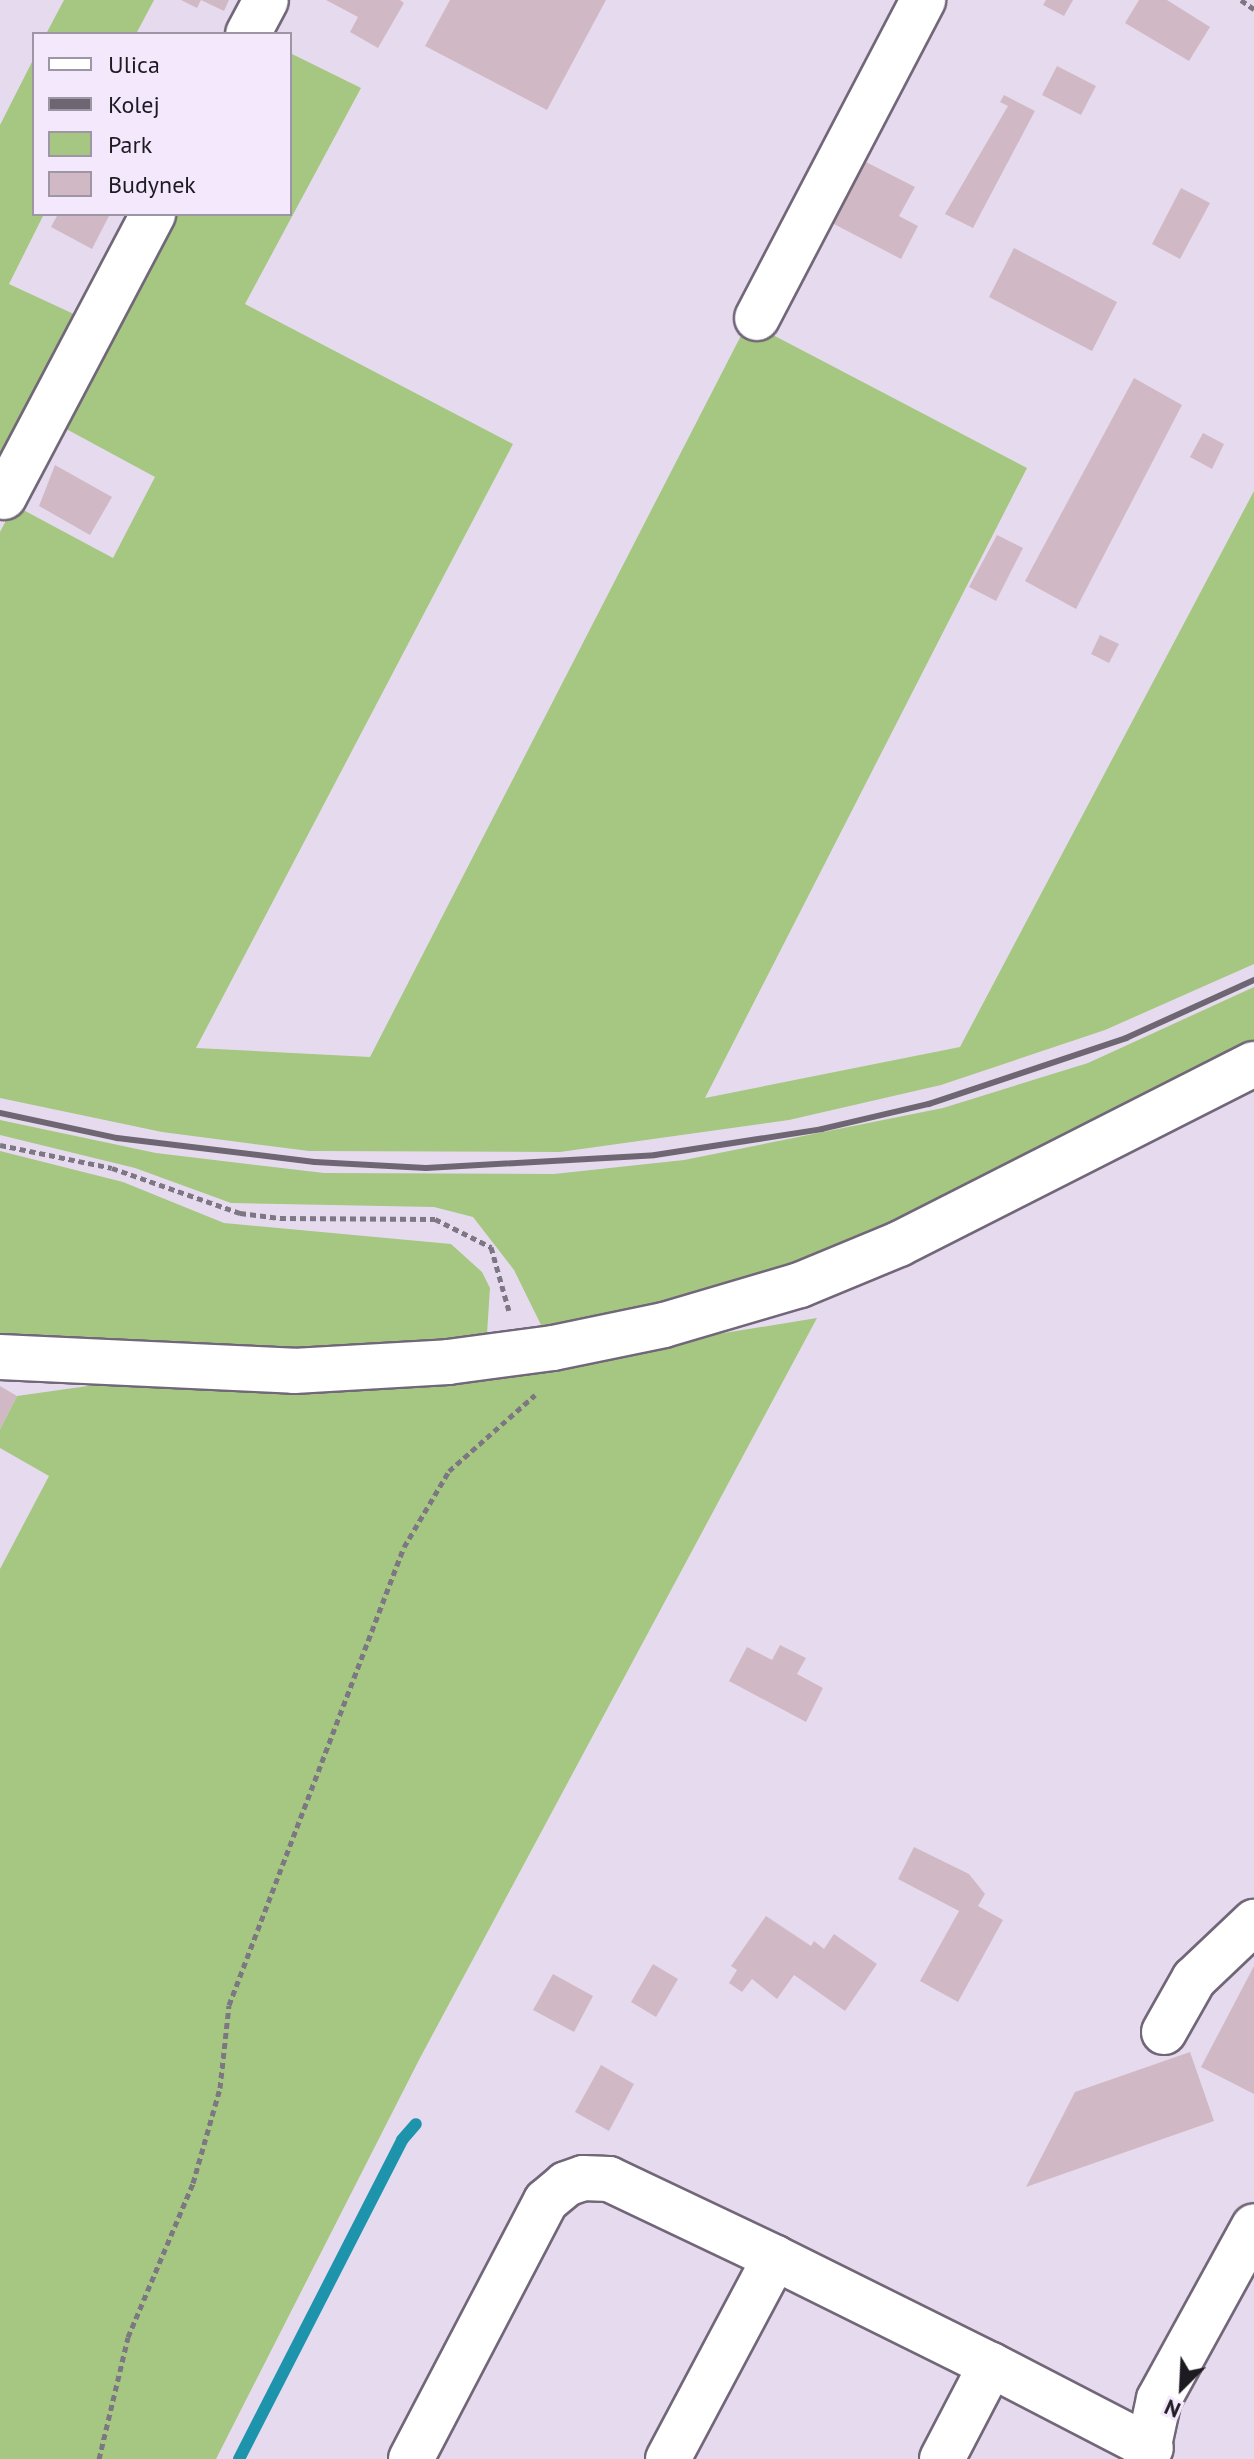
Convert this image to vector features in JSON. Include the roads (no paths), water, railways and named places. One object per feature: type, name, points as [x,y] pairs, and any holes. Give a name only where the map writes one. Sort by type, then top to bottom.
[{"type":"lane","points":[[249,32],[266,0]]},
{"type":"lane","points":[[757,318],[923,0]]},
{"type":"lane","points":[[4,497],[152,216]]},
{"type":"lane","points":[[0,1357],[294,1371],[448,1362],[664,1325],[800,1285],[1045,1174],[1254,1064]]},
{"type":"lane","points":[[1164,2032],[1194,1979],[1254,1922]]},
{"type":"lane","points":[[411,2459],[546,2201],[566,2184],[583,2178],[609,2179],[775,2258],[991,2365],[1148,2454],[1159,2399],[1254,2226]]},
{"type":"lane","points":[[668,2459],[775,2258]]},
{"type":"lane","points":[[942,2459],[991,2365]]},
{"type":"waterway","points":[[239,2459],[402,2140],[416,2124]]},
{"type":"railway","points":[[0,1113],[117,1138],[315,1162],[426,1168],[655,1155],[822,1129],[929,1104],[1126,1038],[1254,980]]}]
